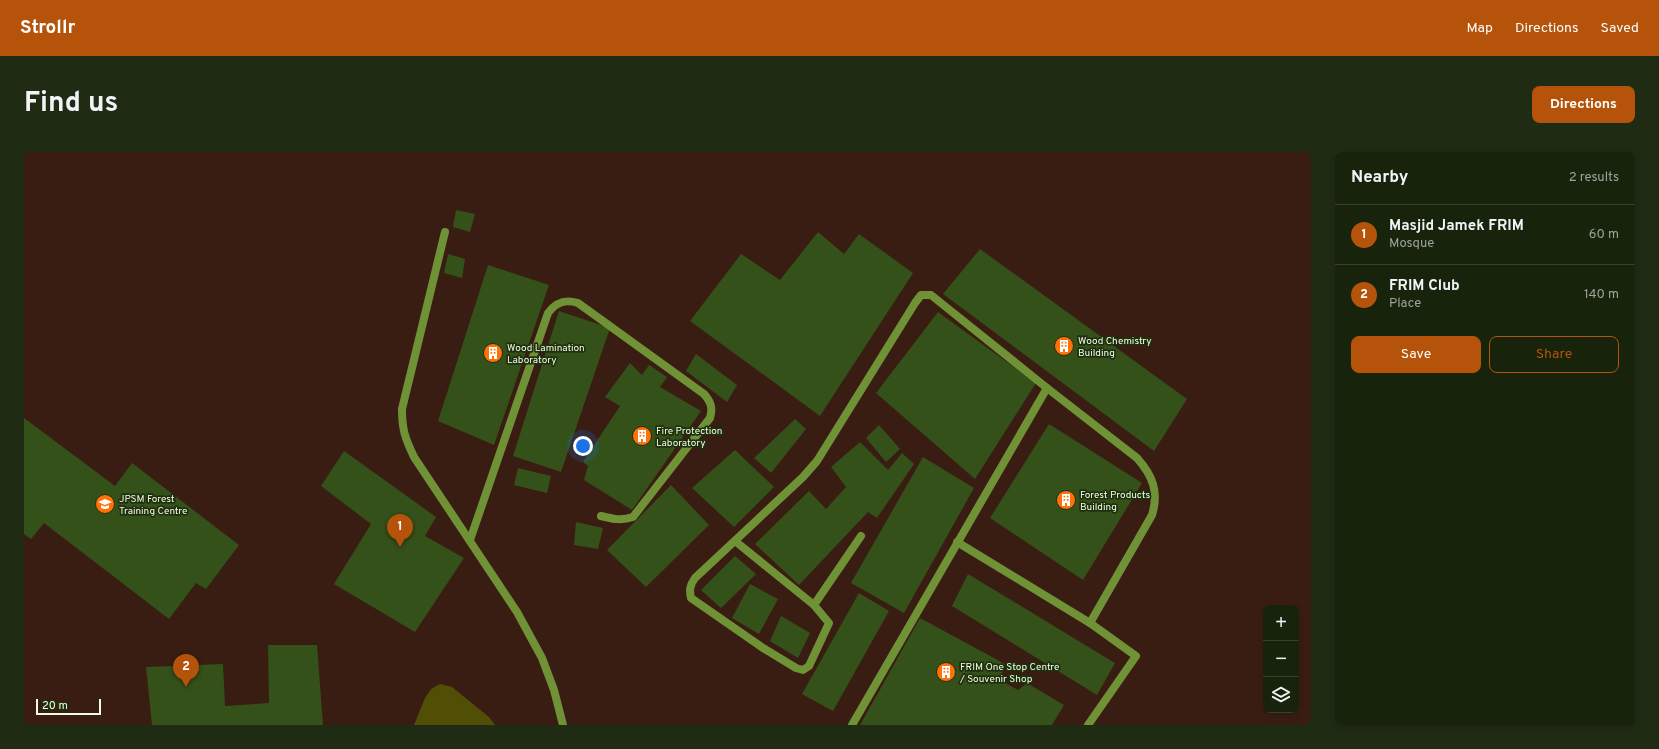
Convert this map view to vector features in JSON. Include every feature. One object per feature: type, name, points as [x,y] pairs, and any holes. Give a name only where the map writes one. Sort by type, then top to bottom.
[{"type":"street","points":[[445,232],[402,409],[402,426],[406,440],[414,457],[518,612],[542,658],[554,690],[563,725]]},
{"type":"street","points":[[735,541],[814,605],[829,623],[809,666],[802,670],[762,648],[691,598],[689,592],[691,584],[695,578],[817,461],[915,302],[921,295],[931,295],[1137,458],[1148,470],[1155,490],[1155,504],[1152,515],[1090,623]]},
{"type":"street","points":[[470,540],[548,313],[554,305],[560,302],[570,301],[578,303],[584,307],[704,394],[710,401],[712,410],[710,418],[633,517],[625,520],[616,520],[601,516]]},
{"type":"street","points":[[852,725],[1047,388]]},
{"type":"street","points":[[814,605],[861,536]]},
{"type":"street","points":[[957,542],[1090,623],[1136,656],[1088,725]]},
{"type":"shaded area","points":[[24,152],[1311,152],[1311,725],[24,725]]},
{"type":"shaded area","points":[[440,684],[452,687],[489,717],[495,725],[414,725],[425,698],[431,689]]},
{"type":"building","points":[[456,210],[475,214],[470,232],[453,227]]},
{"type":"building","points":[[818,232],[844,254],[859,234],[913,273],[820,416],[690,321],[741,254],[780,280]]},
{"type":"building","name":"Wood Chemistry Building","points":[[980,249],[1187,399],[1154,451],[943,294]]},
{"type":"building","points":[[448,254],[465,259],[462,278],[444,273]]},
{"type":"building","name":"Wood Lamination Laboratory","points":[[488,265],[549,285],[494,445],[438,421]]},
{"type":"building","name":"Wood Lamination Laboratory","points":[[559,311],[610,328],[561,472],[513,456]]},
{"type":"building","points":[[938,312],[1036,383],[975,479],[876,393]]},
{"type":"building","points":[[696,354],[737,385],[727,402],[686,371]]},
{"type":"building","name":"Fire Protection Laboratory","points":[[630,363],[642,375],[649,365],[667,377],[660,387],[701,411],[632,510],[584,480],[588,466],[583,462],[620,406],[605,397]]},
{"type":"building","name":"JPSM Forest Training Centre","points":[[24,418],[115,486],[132,463],[239,545],[206,589],[196,583],[169,619],[44,523],[31,539],[24,534]]},
{"type":"building","points":[[795,419],[806,429],[771,473],[754,458]]},
{"type":"building","name":"Forest Products Building","points":[[1049,424],[1142,483],[1083,580],[990,518]]},
{"type":"building","points":[[879,425],[900,449],[886,462],[866,438]]},
{"type":"building","points":[[860,442],[888,470],[902,453],[914,464],[877,518],[868,512],[799,585],[755,544],[809,491],[826,509],[846,487],[831,467]]},
{"type":"building","points":[[735,450],[774,487],[734,527],[692,488]]},
{"type":"building","points":[[344,451],[436,517],[425,536],[464,558],[415,632],[334,584],[371,524],[321,486]]},
{"type":"building","points":[[923,457],[974,488],[904,613],[851,583]]},
{"type":"building","points":[[518,468],[551,476],[547,493],[514,485]]},
{"type":"building","points":[[671,485],[709,525],[646,587],[607,550]]},
{"type":"building","points":[[576,522],[603,528],[598,549],[574,545]]},
{"type":"building","points":[[735,556],[756,574],[721,608],[701,590]]},
{"type":"building","points":[[968,574],[1115,663],[1097,695],[952,606]]},
{"type":"building","points":[[750,584],[778,599],[759,634],[732,618]]},
{"type":"building","points":[[859,593],[889,611],[833,711],[802,694]]},
{"type":"building","points":[[781,616],[810,633],[798,658],[770,641]]},
{"type":"building","name":"FRIM One Stop Centre / Souvenir Shop","points":[[920,618],[1005,664],[1000,680],[1018,690],[1027,683],[1064,705],[1052,725],[860,725]]},
{"type":"building","points":[[268,645],[317,645],[323,725],[152,725],[146,667],[223,664],[225,706],[269,703]]},
{"type":"place","name":"Wood Chemistry Building","points":[[1064,346]]},
{"type":"place","name":"Wood Lamination Laboratory","points":[[493,353]]},
{"type":"place","name":"Fire Protection Laboratory","points":[[642,436]]},
{"type":"place","name":"Forest Products Building","points":[[1066,500]]},
{"type":"place","name":"JPSM Forest Training Centre","points":[[105,504]]},
{"type":"place","name":"Masjid Jamek FRIM","points":[[400,547]]},
{"type":"place","name":"FRIM One Stop Centre / Souvenir Shop","points":[[946,672]]},
{"type":"place","name":"FRIM Club","points":[[186,687]]}]
